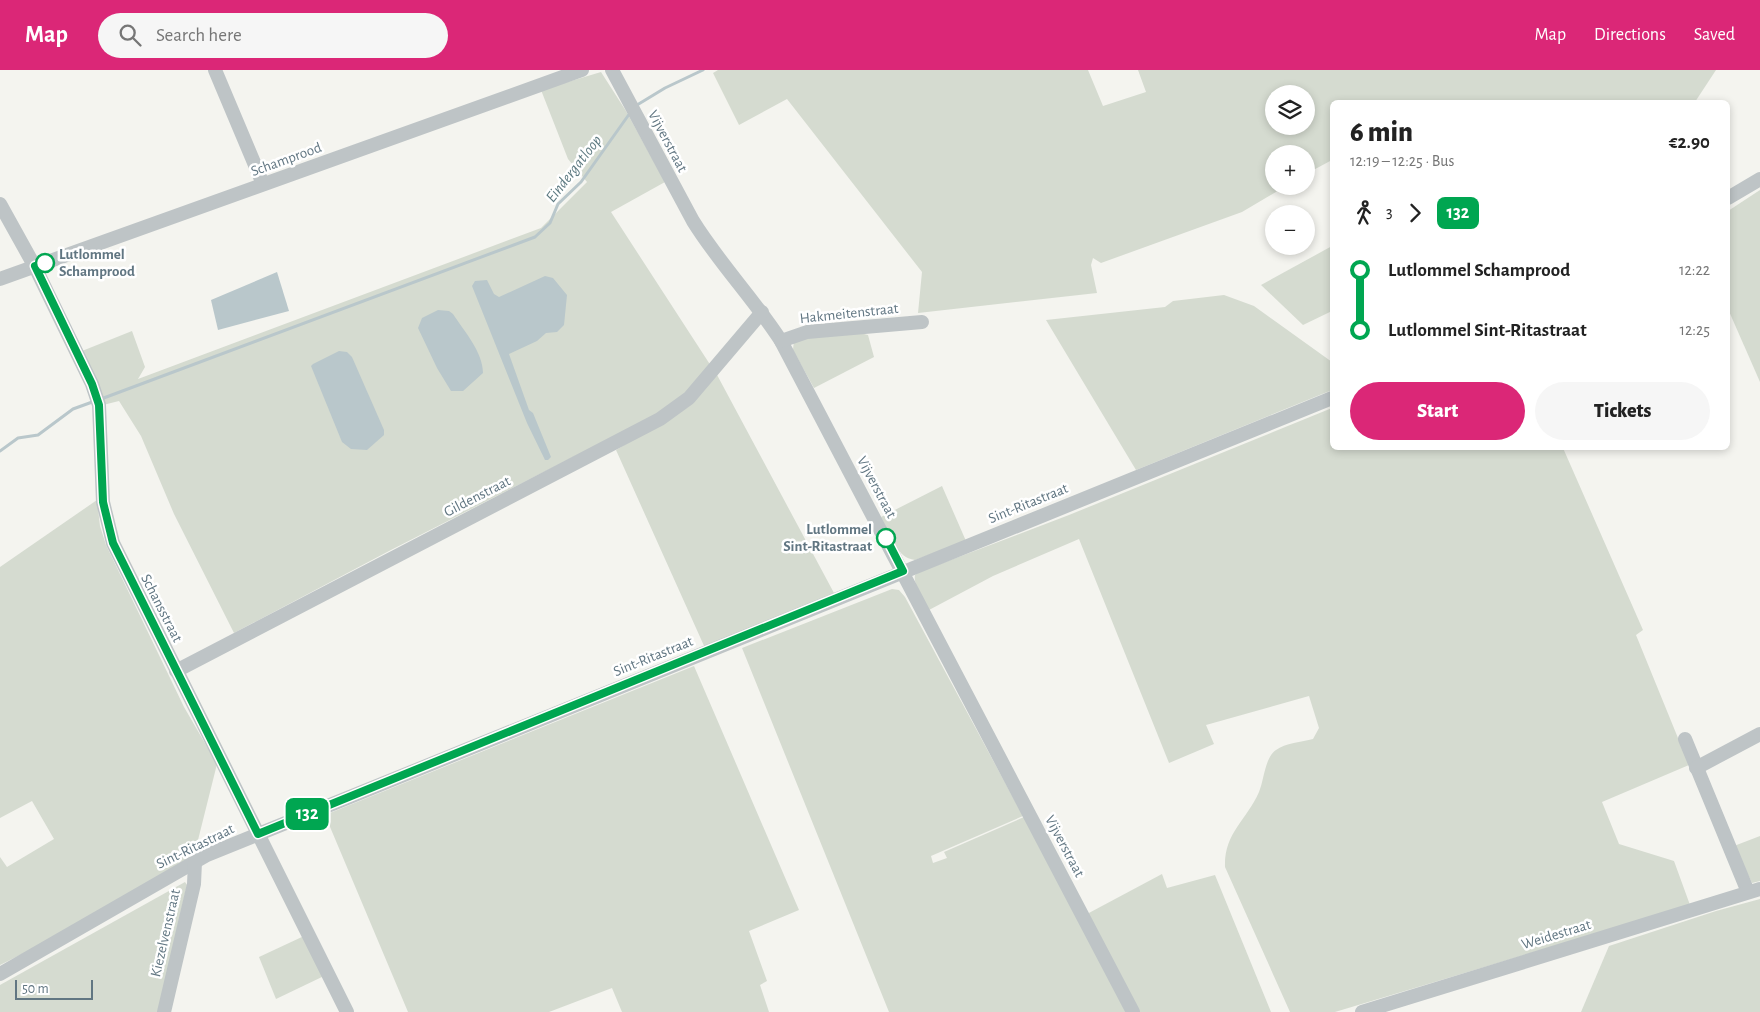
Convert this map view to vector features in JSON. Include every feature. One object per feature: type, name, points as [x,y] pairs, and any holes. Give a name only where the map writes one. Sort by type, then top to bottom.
[{"type":"street","points":[[216,70],[264,184]]},
{"type":"street","name":"Schamprood","points":[[0,279],[582,70]]},
{"type":"street","name":"Vijverstraat","points":[[612,70],[697,228],[762,312],[781,341],[1133,1012]]},
{"type":"street","points":[[1730,197],[1760,179]]},
{"type":"street","name":"Schansstraat","points":[[0,204],[35,266],[98,401],[103,502],[107,528],[126,571],[347,1012]]},
{"type":"street","name":"Gildenstraat","points":[[176,670],[660,419],[689,398],[762,312]]},
{"type":"street","name":"Hakmeitenstraat","points":[[781,341],[806,332],[922,322]]},
{"type":"street","name":"Sint-Ritastraat","points":[[0,974],[195,862],[258,834],[1330,399]]},
{"type":"street","points":[[1696,768],[1760,734]]},
{"type":"street","points":[[1685,739],[1696,768],[1754,891]]},
{"type":"street","name":"Kiezelvenstraat","points":[[164,1012],[194,884],[195,862]]},
{"type":"street","name":"Weidestraat","points":[[1362,1012],[1754,891]]},
{"type":"shaded area","points":[[718,70],[1088,70],[1103,106],[1146,92],[1138,70],[1716,70],[1696,100],[1330,100],[1330,161],[1315,169],[1315,145],[1265,145],[1265,195],[1271,195],[1242,212],[1101,263],[1093,258],[1091,265],[1097,293],[918,313],[922,272],[787,99],[739,125],[713,73]]},
{"type":"shaded area","points":[[601,72],[626,111],[665,182],[611,212],[711,366],[675,405],[389,551],[234,633],[174,514],[141,436],[119,401],[103,405],[82,351],[132,331],[145,367],[138,379],[541,228],[587,182],[568,159],[541,90]]},
{"type":"shaded area","points":[[1760,190],[1760,382],[1730,314],[1730,210]]},
{"type":"shaded area","points":[[1330,247],[1330,312],[1303,325],[1261,285]]},
{"type":"shaded area","points":[[277,272],[289,311],[218,330],[211,300]]},
{"type":"shaded area","points":[[545,276],[553,278],[567,295],[564,325],[557,332],[546,333],[537,341],[509,354],[529,410],[533,413],[551,457],[548,460],[545,460],[527,423],[472,286],[475,281],[487,280],[494,294],[499,297]]},
{"type":"shaded area","points":[[1224,295],[1254,306],[1330,361],[1330,391],[1136,470],[1046,320],[1165,307],[1173,301]]},
{"type":"shaded area","points":[[438,310],[449,311],[453,314],[480,357],[483,373],[463,391],[451,391],[437,368],[418,328],[422,318]]},
{"type":"shaded area","points":[[856,332],[868,335],[874,357],[814,388],[793,350],[794,339]]},
{"type":"shaded area","points":[[339,351],[347,352],[352,357],[384,430],[384,435],[367,450],[351,449],[342,442],[311,366]]},
{"type":"shaded area","points":[[716,373],[834,593],[705,648],[616,450],[688,407]]},
{"type":"shaded area","points":[[1330,409],[1330,450],[1564,450],[1643,630],[1636,635],[1689,765],[1602,802],[1619,844],[1674,861],[1690,905],[1335,1012],[1290,1012],[1225,867],[1228,845],[1259,792],[1267,763],[1272,753],[1284,746],[1313,739],[1319,728],[1309,696],[1206,725],[1214,744],[1169,763],[1079,539],[993,576],[929,610],[917,588],[915,575],[919,572],[1069,515]]},
{"type":"shaded area","points":[[942,486],[966,541],[915,560],[908,558],[894,544],[881,517]]},
{"type":"shaded area","points":[[97,500],[100,526],[106,545],[184,707],[217,764],[194,856],[58,936],[0,965],[0,857],[7,867],[54,839],[32,801],[0,818],[0,567]]},
{"type":"shaded area","points":[[892,589],[899,590],[905,597],[1023,816],[931,856],[933,863],[947,858],[944,852],[1024,817],[1129,1012],[889,1012],[742,648]]},
{"type":"shaded area","points":[[694,666],[799,910],[749,931],[767,981],[760,985],[769,1012],[622,1012],[612,988],[549,1012],[408,1012],[325,815]]},
{"type":"shaded area","points":[[1760,836],[1760,881],[1752,883],[1734,846]]},
{"type":"shaded area","points":[[1162,874],[1167,888],[1215,875],[1271,1012],[1138,1012],[1087,914]]},
{"type":"shaded area","points":[[185,882],[187,885],[158,1012],[0,1012],[0,985]]},
{"type":"shaded area","points":[[1760,899],[1760,1012],[1581,1012],[1609,946],[1716,911]]},
{"type":"shaded area","points":[[304,936],[324,976],[276,999],[259,957]]},
{"type":"waterway","name":"Eindergatloop","points":[[637,105],[665,88],[703,70]]},
{"type":"waterway","points":[[101,399],[535,237],[550,223],[558,204],[581,182],[630,113]]},
{"type":"waterway","points":[[0,451],[18,438],[38,435],[73,409],[95,401]]},
{"type":"bus line","name":"132","points":[[45,263],[35,266],[92,384],[99,405],[103,502],[107,528],[126,571],[258,834],[903,571],[886,538]]},
{"type":"place","name":"Lutlommel Schamprood","points":[[45,263]]},
{"type":"place","name":"Lutlommel Sint-Ritastraat","points":[[886,538]]}]
